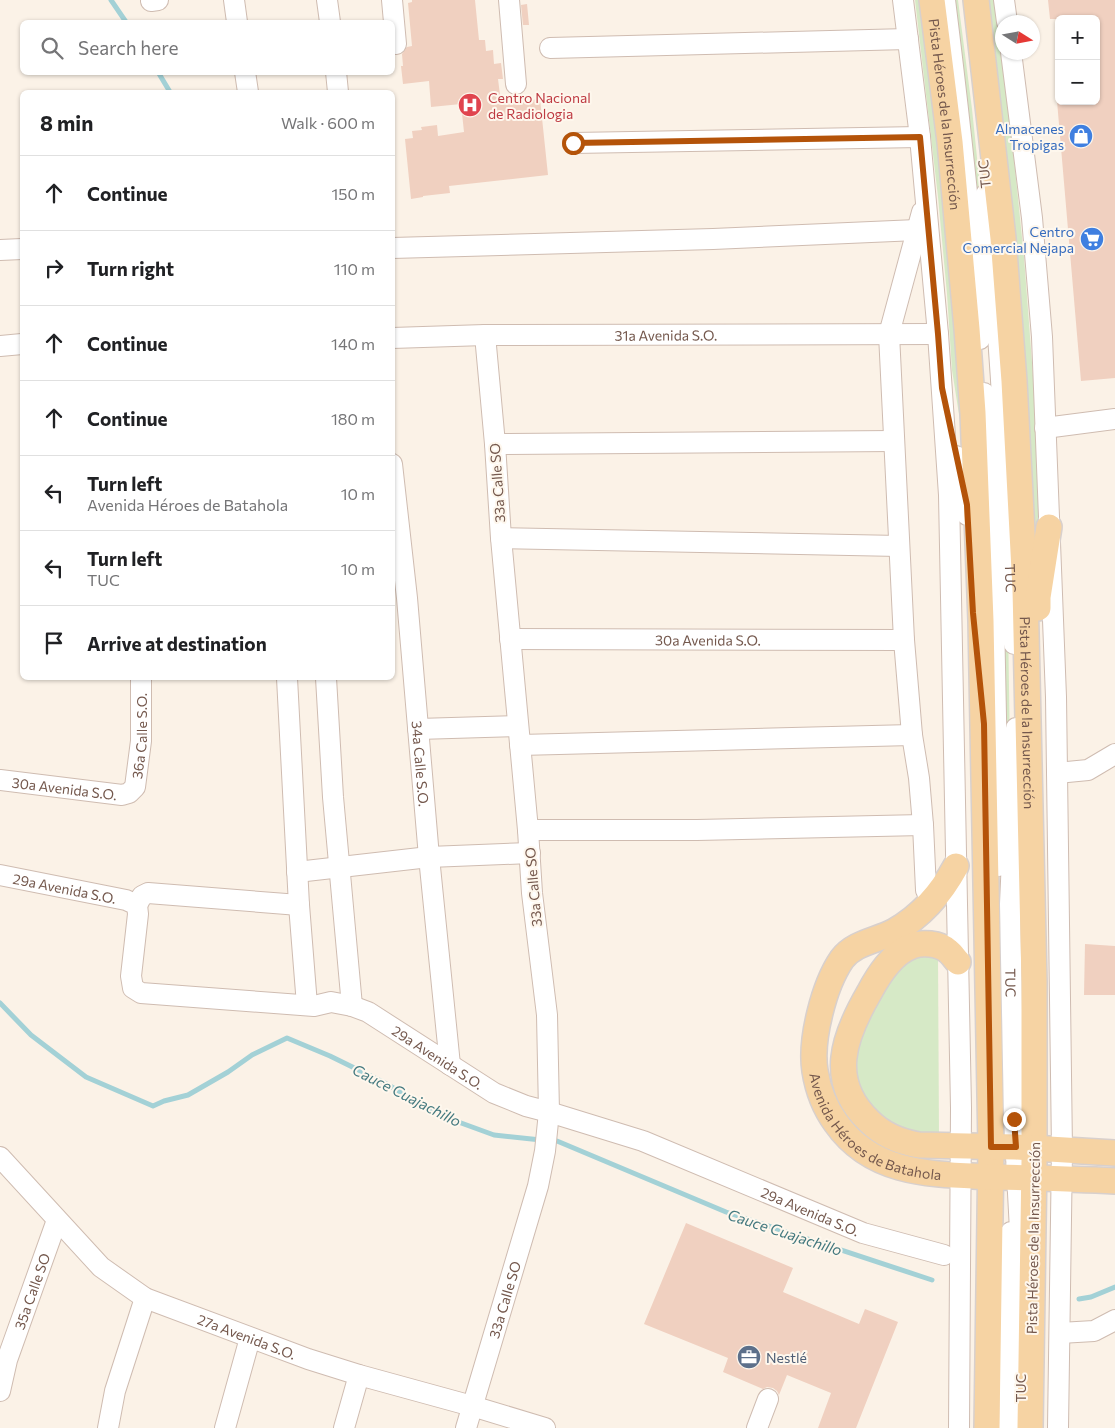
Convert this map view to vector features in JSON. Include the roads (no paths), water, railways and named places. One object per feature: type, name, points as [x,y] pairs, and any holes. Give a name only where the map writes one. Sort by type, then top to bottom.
[{"type":"main road","name":"Pista Héroes de la Insurrección","points":[[932,0],[950,142],[967,329],[973,423],[984,724],[1030,1428]]},
{"type":"main road","name":"Pista Héroes de la Insurrección","points":[[976,0],[1003,238],[1014,381],[1025,588],[1034,982],[1012,1162],[987,1428]]},
{"type":"main road","points":[[1031,812],[1040,698],[1038,597],[1049,527]]},
{"type":"main road","points":[[871,959],[943,888],[956,866]]},
{"type":"main road","name":"Avenida Héroes de Batahola","points":[[958,962],[948,951],[940,946],[930,944],[912,946],[900,953],[889,964],[871,959],[842,960],[831,980],[816,1029],[814,1063],[816,1081],[831,1117],[851,1142],[872,1156],[913,1171],[928,1174],[961,1160]]},
{"type":"main road","name":"Avenida Héroes de Batahola","points":[[871,959],[876,980],[859,1010],[849,1033],[843,1063],[848,1093],[864,1117],[887,1135],[961,1160],[1012,1162],[1068,1179],[1115,1181]]},
{"type":"main road","name":"Avenida Héroes de Batahola","points":[[1012,1162],[1062,1150],[1115,1153]]},
{"type":"street","points":[[234,0],[237,20]]},
{"type":"street","points":[[327,0],[330,20]]},
{"type":"street","points":[[392,0],[394,20]]},
{"type":"street","points":[[508,0],[516,84]]},
{"type":"street","name":"Pista Héroes de la Insurrección","points":[[903,0],[920,137],[938,334],[948,495],[961,1160],[959,1428]]},
{"type":"street","name":"TUC","points":[[945,0],[960,119],[986,416],[994,618],[1003,1103],[1022,1234],[1020,1428]]},
{"type":"street","name":"TUC","points":[[964,0],[981,142],[995,304],[1010,537],[1016,690],[1016,768],[1010,904],[1014,1114],[1009,1428]]},
{"type":"street","points":[[1004,0],[1006,15]]},
{"type":"street","points":[[395,33],[396,44]]},
{"type":"street","points":[[550,48],[908,39]]},
{"type":"street","name":"Pista Héroes de la Insurrección","points":[[1012,60],[1032,218],[1042,337],[1056,697],[1062,1150],[1068,1179],[1060,1333],[1058,1428]]},
{"type":"street","points":[[245,75],[248,90]]},
{"type":"street","points":[[336,75],[338,90]]},
{"type":"street","points":[[573,143],[920,137]]},
{"type":"street","points":[[925,204],[916,230],[889,334],[904,640],[912,735],[917,760],[923,825],[926,890],[931,900]]},
{"type":"street","points":[[399,248],[714,239],[916,230]]},
{"type":"street","points":[[0,250],[20,249]]},
{"type":"street","name":"31a Avenida S.O.","points":[[395,338],[485,335],[938,334]]},
{"type":"street","name":"33a Calle SO","points":[[466,1428],[538,1186],[546,1151],[549,1070],[547,1015],[532,893],[485,335]]},
{"type":"street","points":[[0,346],[20,344]]},
{"type":"street","points":[[942,388],[967,505],[973,613],[984,724]]},
{"type":"street","points":[[1045,428],[1115,419]]},
{"type":"street","points":[[495,444],[894,441]]},
{"type":"street","name":"34a Calle S.O.","points":[[395,515],[400,599],[418,729],[450,1065]]},
{"type":"street","points":[[501,538],[899,546]]},
{"type":"street","name":"30a Avenida S.O.","points":[[510,639],[904,640]]},
{"type":"street","name":"36a Calle S.O.","points":[[129,793],[135,787],[141,741],[141,680]]},
{"type":"street","points":[[287,680],[299,905],[308,1005]]},
{"type":"street","points":[[326,680],[333,797],[352,1006]]},
{"type":"street","points":[[418,729],[519,735],[912,735]]},
{"type":"street","points":[[1057,773],[1088,770],[1115,754]]},
{"type":"street","name":"30a Avenida S.O.","points":[[0,780],[122,795],[129,793]]},
{"type":"street","points":[[528,830],[697,830],[923,825]]},
{"type":"street","points":[[297,872],[429,857],[530,853]]},
{"type":"street","name":"29a Avenida S.O.","points":[[0,875],[126,900],[137,906],[138,914],[131,976],[133,988],[141,993],[314,1006],[331,1002],[352,1006],[368,1012],[494,1093],[526,1106],[548,1118],[643,1141],[863,1233],[944,1255]]},
{"type":"street","points":[[137,906],[142,896],[148,894],[299,905]]},
{"type":"street","name":"27a Avenida S.O.","points":[[0,1158],[101,1267],[145,1298],[308,1360],[545,1428]]},
{"type":"street","name":"35a Calle SO","points":[[0,1391],[7,1360],[57,1220]]},
{"type":"street","points":[[108,1428],[115,1391],[145,1298]]},
{"type":"street","points":[[1060,1333],[1094,1331],[1114,1322]]},
{"type":"street","points":[[224,1428],[250,1338]]},
{"type":"street","points":[[344,1428],[359,1375]]},
{"type":"street","points":[[758,1428],[768,1399]]},
{"type":"waterway","points":[[111,0],[125,20]]},
{"type":"waterway","points":[[160,75],[169,90]]},
{"type":"waterway","name":"Cauce Cuajachillo","points":[[0,1003],[31,1035],[86,1077],[153,1106],[188,1095],[228,1072],[252,1055],[287,1038],[330,1056],[383,1082],[442,1116],[494,1135],[541,1140]]},
{"type":"waterway","name":"Cauce Cuajachillo","points":[[550,1141],[557,1141],[726,1212],[932,1280]]},
{"type":"waterway","name":"Cauce Cuajachillo","points":[[1079,1299],[1091,1297],[1115,1287]]},
{"type":"place","name":"Centro Nacional de Radiologia","points":[[470,105]]},
{"type":"place","name":"Almacenes Tropigas","points":[[1081,136]]},
{"type":"place","name":"Centro Comercial Nejapa","points":[[1092,239]]},
{"type":"place","name":"Nestlé","points":[[749,1357]]}]
